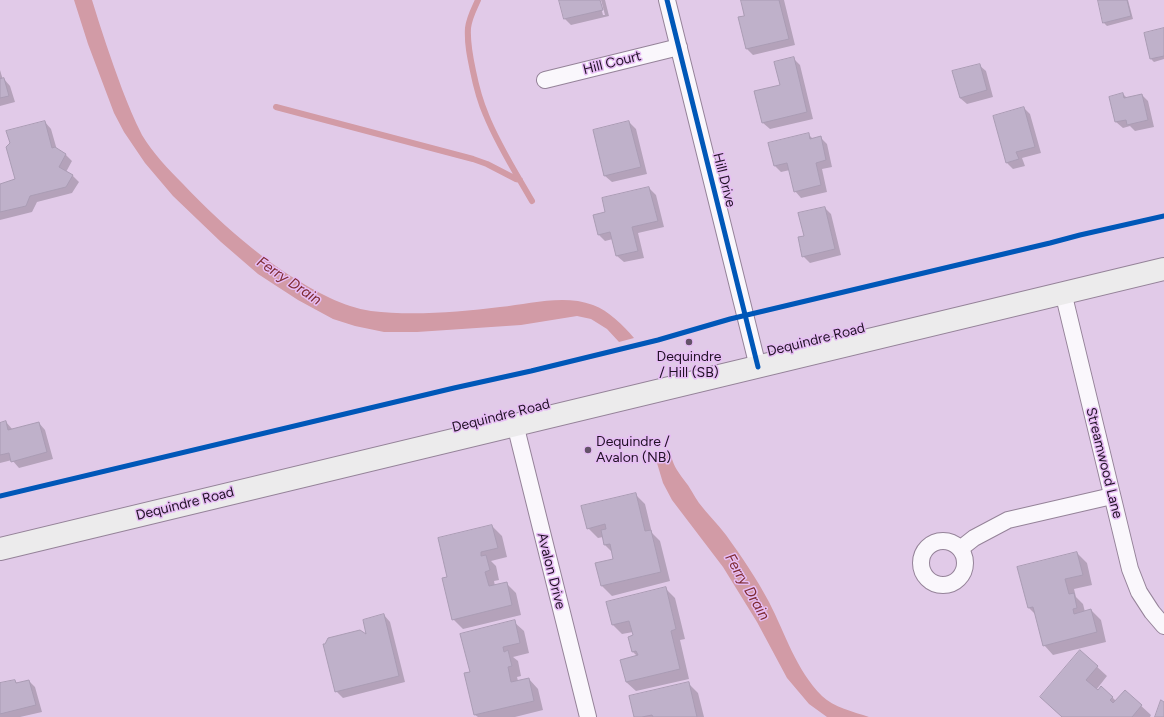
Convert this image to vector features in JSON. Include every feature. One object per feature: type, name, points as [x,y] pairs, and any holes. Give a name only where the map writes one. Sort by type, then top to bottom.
[{"type":"main road","name":"Dequindre Road","points":[[0,549],[1063,292],[1164,269]]},
{"type":"street","name":"Hill Drive","points":[[666,0],[758,366]]},
{"type":"street","name":"Hill Court","points":[[545,80],[678,47]]},
{"type":"street","name":"Streamwood Lane","points":[[1063,292],[1132,575],[1139,592],[1152,612],[1164,626]]},
{"type":"street","name":"Avalon Drive","points":[[515,424],[588,717]]},
{"type":"street","points":[[960,549],[974,538],[1008,520],[1112,496]]},
{"type":"water","name":"Ferry Drain","points":[[74,0],[92,0],[122,89],[131,112],[146,142],[172,173],[216,217],[252,248],[289,275],[330,298],[350,306],[366,310],[387,312],[452,312],[559,300],[582,302],[593,305],[610,315],[634,338],[619,342],[607,329],[591,319],[577,316],[521,325],[417,332],[384,332],[355,326],[333,319],[298,300],[258,274],[221,242],[173,196],[145,163],[124,132],[114,113],[88,44]]},
{"type":"water","name":"Ferry Drain","points":[[670,451],[675,467],[702,507],[726,535],[759,585],[769,602],[798,663],[813,686],[822,696],[832,703],[844,709],[869,717],[827,717],[809,704],[787,678],[757,622],[723,567],[672,500],[663,483],[654,453]]},
{"type":"building","points":[[559,0],[600,0],[603,10],[564,19]]},
{"type":"building","points":[[741,0],[779,0],[789,39],[746,49],[738,17],[744,16]]},
{"type":"building","points":[[1098,0],[1127,0],[1131,16],[1103,23]]},
{"type":"building","points":[[1164,28],[1164,56],[1150,59],[1144,33]]},
{"type":"building","points":[[794,57],[807,112],[762,123],[754,91],[780,85],[774,62]]},
{"type":"building","points":[[980,64],[987,90],[960,98],[952,71]]},
{"type":"building","points":[[4,78],[9,96],[0,98],[0,79]]},
{"type":"building","points":[[1123,93],[1124,98],[1142,94],[1148,120],[1127,125],[1126,120],[1115,122],[1109,97]]},
{"type":"building","points":[[1024,107],[1035,147],[1016,152],[1019,159],[1006,163],[993,116]]},
{"type":"building","points":[[45,121],[52,148],[55,147],[66,154],[59,167],[73,175],[66,187],[30,196],[26,206],[0,212],[0,184],[15,179],[6,147],[10,143],[6,131]]},
{"type":"building","points":[[629,121],[641,167],[604,176],[593,130]]},
{"type":"building","points":[[809,133],[810,139],[821,136],[826,160],[816,163],[821,185],[794,192],[787,163],[774,166],[768,143]]},
{"type":"building","points":[[649,187],[658,221],[632,227],[638,251],[616,256],[610,232],[598,235],[593,215],[605,212],[602,198]]},
{"type":"building","points":[[825,207],[835,249],[802,257],[798,237],[804,236],[798,213]]},
{"type":"building","points":[[6,421],[8,430],[39,422],[47,452],[11,462],[9,453],[0,455],[0,423]]},
{"type":"building","points":[[636,493],[645,531],[651,530],[661,572],[601,586],[595,563],[613,559],[610,544],[604,545],[601,530],[606,529],[605,524],[587,529],[581,506]]},
{"type":"building","points":[[492,525],[498,548],[481,552],[481,556],[486,555],[490,570],[485,572],[489,586],[507,582],[512,605],[452,620],[442,578],[447,577],[438,538]]},
{"type":"building","points":[[1077,552],[1083,575],[1065,579],[1069,594],[1074,593],[1077,608],[1073,609],[1074,614],[1091,609],[1097,632],[1043,646],[1033,607],[1028,608],[1017,567]]},
{"type":"building","points":[[666,587],[676,629],[671,631],[680,669],[626,682],[620,660],[638,655],[636,651],[632,652],[628,637],[633,635],[629,621],[612,625],[606,602]]},
{"type":"building","points":[[384,614],[399,676],[335,692],[323,644],[325,644],[328,638],[360,630],[366,634],[363,620]]},
{"type":"building","points":[[515,620],[520,643],[503,647],[504,652],[508,650],[512,666],[508,667],[511,682],[529,678],[534,701],[474,715],[464,673],[470,672],[460,634]]},
{"type":"building","points":[[1080,650],[1098,666],[1086,680],[1098,690],[1101,686],[1113,697],[1110,700],[1113,703],[1125,690],[1142,705],[1132,717],[1062,717],[1040,697]]},
{"type":"building","points":[[15,680],[16,683],[29,680],[36,705],[0,714],[0,683]]},
{"type":"building","points":[[689,682],[697,717],[653,717],[652,715],[634,717],[629,696]]},
{"type":"building","points":[[1161,700],[1164,702],[1164,717],[1155,717]]},
{"type":"waterway","points":[[478,0],[469,21],[468,28],[468,45],[477,88],[484,110],[496,137],[532,201]]},
{"type":"waterway","points":[[276,107],[473,159],[520,180]]},
{"type":"cycle path","points":[[667,0],[758,367]]},
{"type":"cycle path","points":[[0,496],[531,371],[658,340],[730,319],[1164,216]]},
{"type":"place","name":"Dequindre / Hill (SB)","points":[[689,342]]},
{"type":"place","name":"Dequindre / Avalon (NB)","points":[[588,450]]}]
